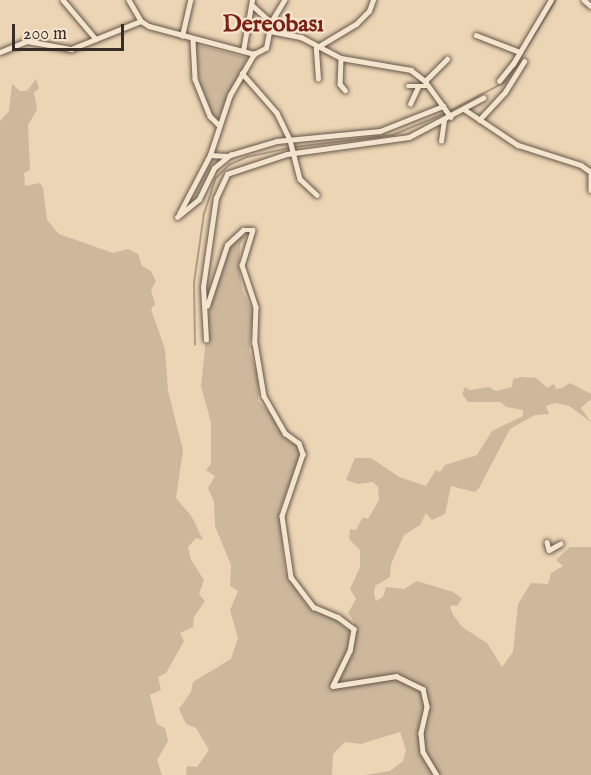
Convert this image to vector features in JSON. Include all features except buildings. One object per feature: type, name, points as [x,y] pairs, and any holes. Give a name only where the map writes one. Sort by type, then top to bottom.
[{"type":"street","points":[[63,0],[96,39]]},
{"type":"street","points":[[129,0],[141,21],[193,40],[254,54]]},
{"type":"street","points":[[182,36],[190,0]]},
{"type":"street","points":[[230,156],[214,168],[199,199],[177,217],[210,155],[219,125],[242,73],[254,54],[266,48],[271,22],[284,0]]},
{"type":"street","points":[[318,46],[356,24],[369,11],[372,0]]},
{"type":"street","points":[[499,81],[520,52],[551,0]]},
{"type":"street","points":[[584,0],[591,6]]},
{"type":"street","points":[[250,2],[271,22]]},
{"type":"street","points":[[243,51],[250,2]]},
{"type":"street","points":[[0,52],[27,41],[71,50],[141,21]]},
{"type":"street","points":[[270,31],[301,37],[341,58],[411,70],[426,83],[451,117]]},
{"type":"street","points":[[476,35],[520,52]]},
{"type":"street","points":[[193,40],[195,80],[210,116],[219,125]]},
{"type":"street","points":[[318,46],[318,79]]},
{"type":"street","points":[[341,58],[340,84],[345,90]]},
{"type":"street","points":[[408,86],[418,87],[426,83],[447,58]]},
{"type":"street","points":[[479,120],[505,92],[524,61]]},
{"type":"street","points":[[242,73],[277,113],[290,140],[300,178],[317,195]]},
{"type":"street","points":[[410,104],[418,87]]},
{"type":"street","points":[[206,340],[206,268],[222,181],[238,169],[294,153],[409,137],[451,117],[483,98]]},
{"type":"street","points":[[210,155],[230,156],[290,140],[380,131],[443,105]]},
{"type":"street","points":[[464,109],[518,145],[581,165],[591,174],[591,190]]},
{"type":"street","points":[[441,141],[444,120]]},
{"type":"street","points":[[207,306],[227,245],[243,230],[253,230],[242,265],[256,307],[255,343],[264,396],[285,433],[299,443],[303,454],[282,516],[292,581],[314,607],[338,617],[354,629],[350,651],[333,686],[396,676],[423,689],[427,708],[421,733],[423,752],[437,775]]},
{"type":"street","points":[[547,542],[549,550],[560,544]]},
{"type":"shaded area","points":[[195,44],[247,58],[218,119],[211,114],[201,91]]},
{"type":"shaded area","points":[[36,79],[39,89],[34,92],[37,110],[28,125],[30,170],[24,173],[25,186],[40,183],[43,188],[47,220],[59,234],[113,253],[128,249],[138,254],[142,266],[151,271],[156,281],[151,290],[155,304],[151,309],[165,349],[168,391],[183,450],[176,498],[192,517],[203,540],[196,538],[188,547],[191,560],[204,580],[199,594],[205,601],[194,617],[193,627],[180,633],[184,641],[166,673],[158,677],[161,690],[150,695],[157,724],[165,728],[168,741],[157,760],[162,775],[0,775],[0,121],[9,111],[12,84],[20,91],[27,91]]},
{"type":"shaded area","points":[[245,236],[240,245],[239,267],[242,290],[253,312],[249,351],[259,377],[258,401],[277,420],[285,439],[300,447],[301,454],[279,512],[285,572],[305,603],[316,613],[335,618],[346,629],[351,630],[355,623],[348,613],[356,599],[350,589],[360,567],[360,550],[349,539],[350,529],[356,530],[363,517],[368,519],[379,500],[378,487],[373,482],[358,484],[346,480],[355,458],[371,458],[399,477],[426,486],[436,470],[440,472],[445,465],[477,455],[492,431],[523,416],[523,410],[506,407],[501,402],[468,402],[462,394],[465,387],[470,390],[489,387],[496,391],[512,387],[513,379],[522,377],[536,378],[547,388],[554,384],[556,389],[562,388],[570,383],[591,394],[591,399],[581,408],[591,422],[569,406],[555,403],[546,406],[549,414],[535,415],[510,429],[475,492],[451,486],[445,514],[432,520],[426,513],[420,525],[404,535],[391,564],[390,577],[375,586],[374,594],[376,601],[383,597],[386,587],[404,589],[417,581],[453,592],[462,598],[458,605],[450,606],[452,613],[462,627],[487,643],[502,667],[513,652],[518,604],[531,583],[548,584],[551,573],[563,566],[556,560],[570,547],[591,547],[591,775],[365,775],[390,771],[403,761],[406,750],[400,732],[361,744],[345,742],[333,754],[332,775],[186,775],[187,766],[197,767],[209,750],[196,728],[186,724],[179,709],[191,692],[193,682],[231,659],[238,638],[230,610],[238,591],[230,586],[231,565],[215,526],[214,502],[208,488],[215,476],[206,470],[211,464],[211,423],[201,386],[211,292],[228,250],[237,237]]},
{"type":"waterway","points":[[450,111],[505,82],[556,0]]},
{"type":"waterway","points":[[294,147],[393,135],[446,113]]},
{"type":"waterway","points":[[195,345],[194,283],[204,214],[216,178],[229,165],[247,157],[289,148]]},
{"type":"district","name":"Dereobası","points":[[273,25]]}]
